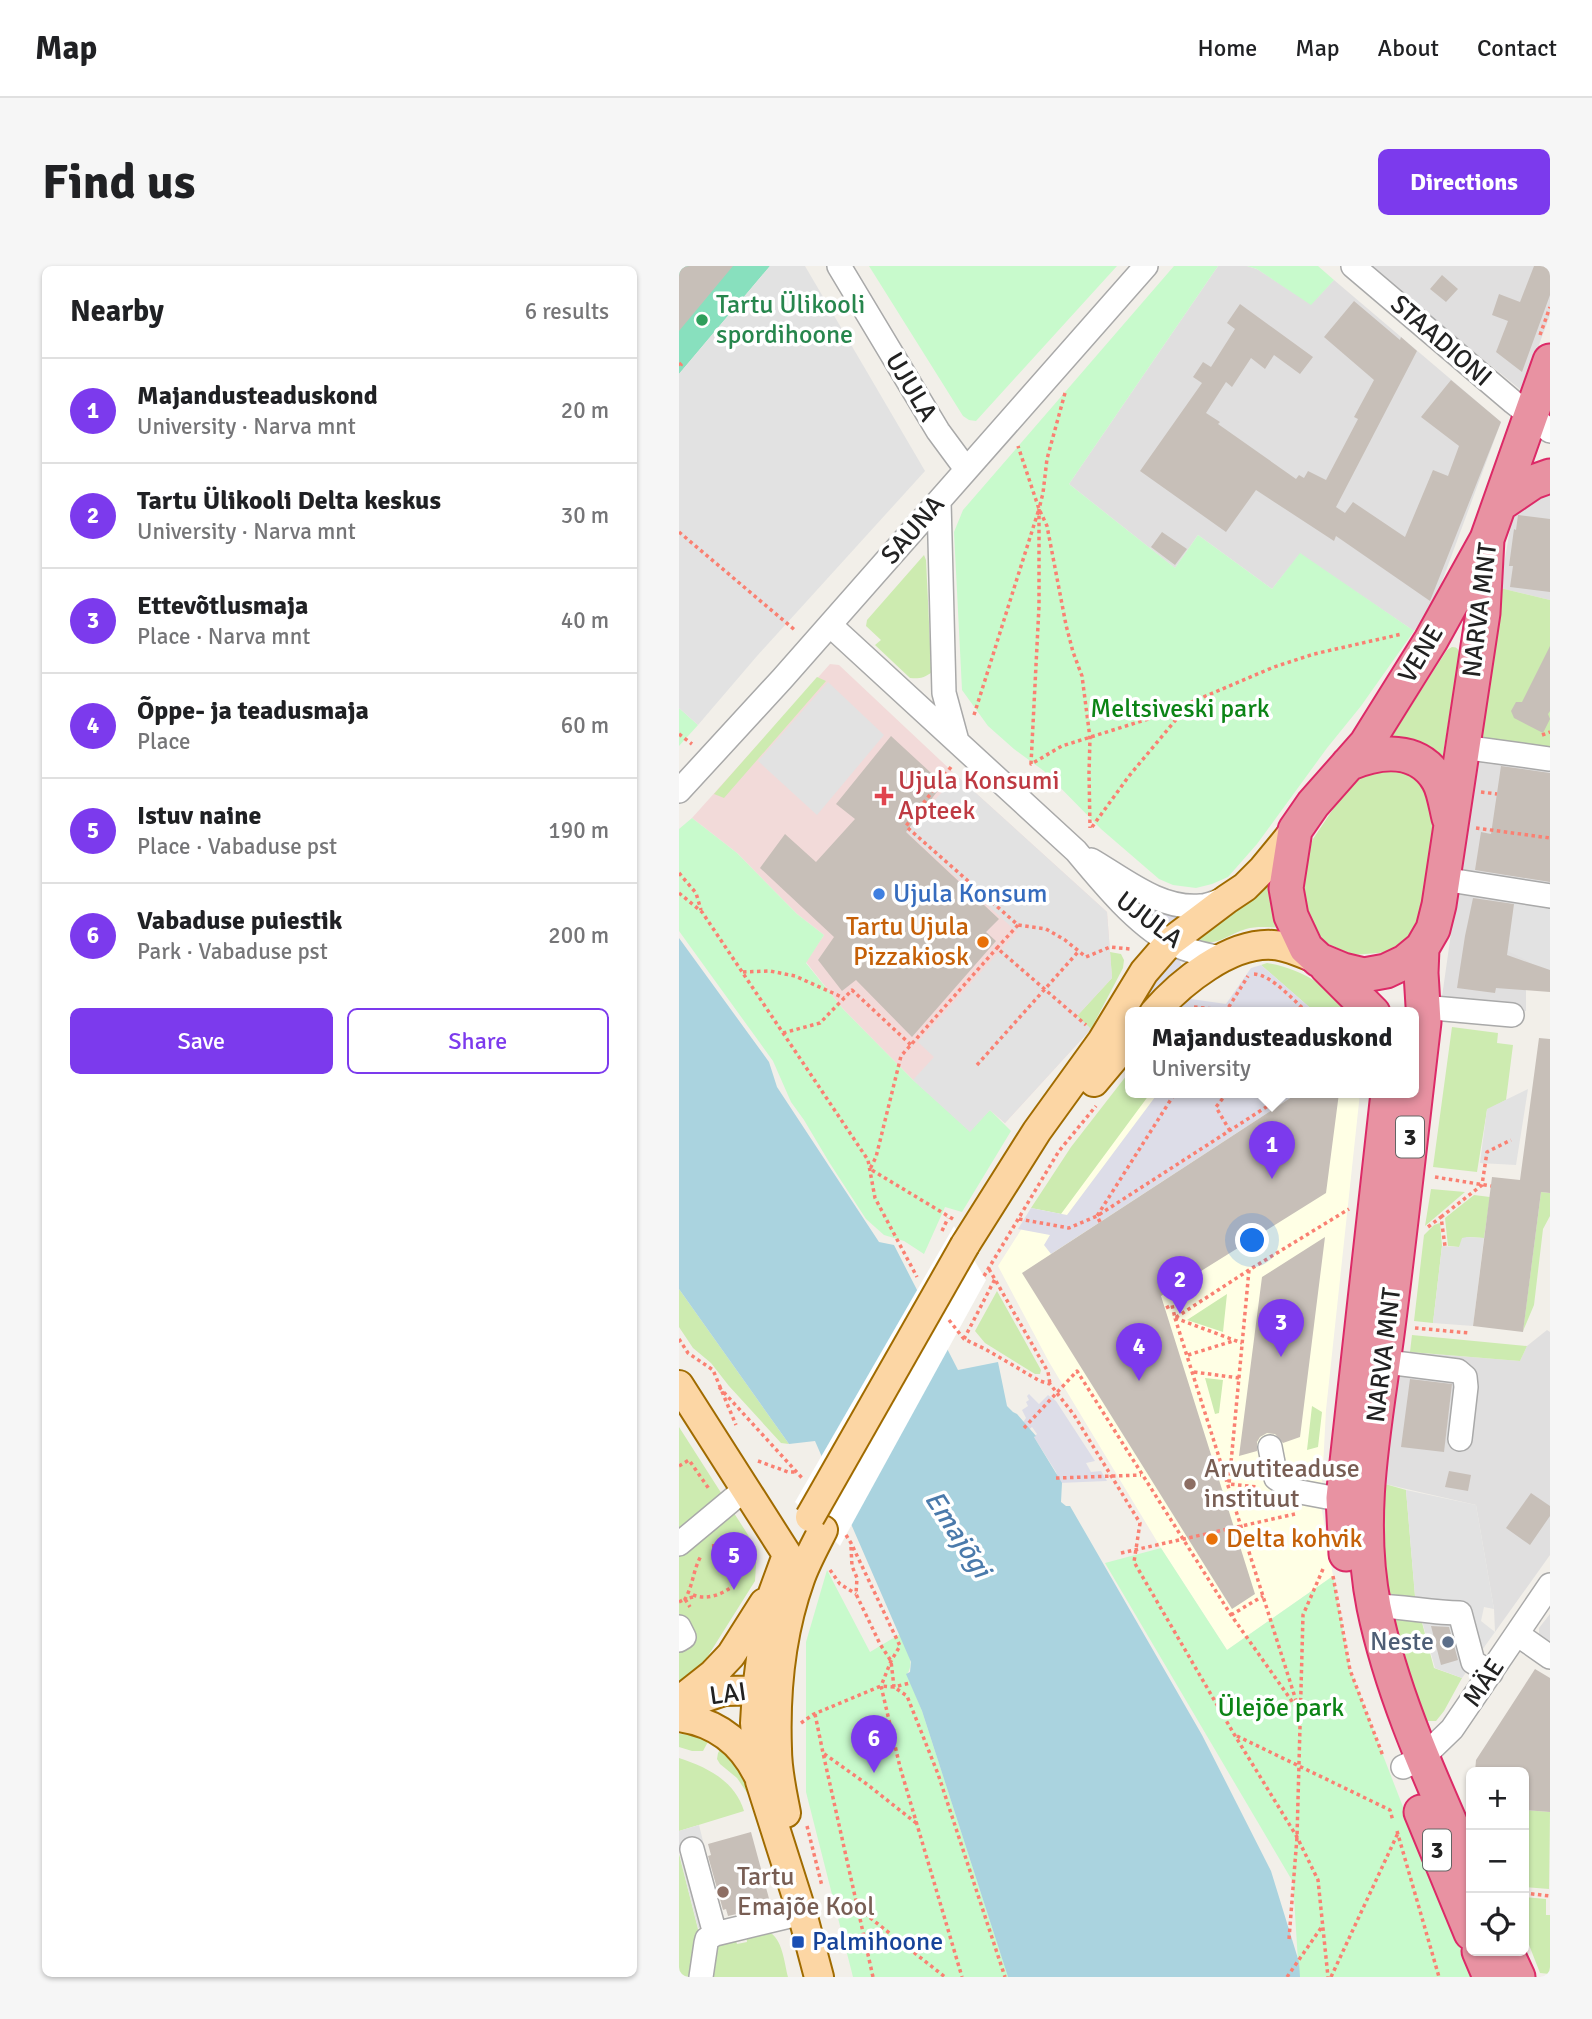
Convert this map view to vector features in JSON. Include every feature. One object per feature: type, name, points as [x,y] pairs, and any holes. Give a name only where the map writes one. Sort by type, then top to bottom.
[{"type":"highway","name":"NARVA MNT","points":[[1462,826],[1462,747],[1483,613],[1487,539],[1499,505],[1540,423],[1550,361]]},
{"type":"highway","points":[[1499,505],[1533,482],[1550,476]]},
{"type":"highway","name":"VENE","points":[[1348,764],[1366,744],[1424,652],[1487,539]]},
{"type":"highway","points":[[1319,960],[1343,971],[1364,975],[1387,971],[1405,962],[1422,948],[1433,929],[1443,879],[1462,826],[1439,781],[1429,768],[1414,758],[1394,752],[1366,756],[1348,764],[1313,804],[1296,830],[1286,888],[1291,916],[1306,948],[1367,1007]]},
{"type":"highway","name":"NARVA MNT","points":[[1419,1063],[1424,1021],[1420,973],[1422,948]]},
{"type":"highway","name":"NARVA MNT","points":[[1388,1098],[1371,1360],[1355,1497],[1344,1537],[1351,1601],[1364,1657],[1388,1730],[1412,1763],[1466,1861]]},
{"type":"highway","name":"NARVA MNT","points":[[1371,1360],[1388,1326],[1415,1098]]},
{"type":"highway","name":"NARVA MNT","points":[[1355,1497],[1374,1606],[1412,1763],[1466,1919]]},
{"type":"highway","points":[[1481,1956],[1490,1977]]},
{"type":"highway","points":[[1508,1956],[1518,1977]]},
{"type":"main road","points":[[978,1259],[1037,1131],[1102,1041],[1144,972],[1170,942],[1245,887],[1296,830]]},
{"type":"main road","points":[[1159,1007],[1171,993],[1222,958],[1249,948],[1273,945],[1319,960]]},
{"type":"main road","points":[[802,1913],[761,1651],[772,1596],[794,1565],[1045,1148],[1078,1101],[1125,1045]]},
{"type":"main road","points":[[679,1385],[794,1565]]},
{"type":"main road","points":[[679,1701],[713,1674],[731,1655],[762,1607],[794,1565]]},
{"type":"main road","points":[[761,1781],[755,1724],[768,1690]]},
{"type":"main road","name":"LAI","points":[[679,1707],[724,1691],[768,1690]]},
{"type":"main road","points":[[679,1717],[696,1719],[721,1732],[738,1744],[750,1759],[761,1781],[819,1977]]},
{"type":"street","name":"UJULA","points":[[839,266],[938,431],[966,469]]},
{"type":"street","name":"SAUNA","points":[[679,791],[830,625],[1146,266]]},
{"type":"street","name":"STAADIONI","points":[[1353,266],[1540,423]]},
{"type":"street","points":[[939,500],[944,693],[957,741]]},
{"type":"street","name":"UJULA","points":[[830,625],[1076,851],[1111,892],[1141,921],[1170,942],[1200,954],[1222,958]]},
{"type":"street","points":[[1462,747],[1550,759]]},
{"type":"street","name":"UJULA","points":[[1076,851],[1157,899],[1180,905],[1202,906],[1227,899]]},
{"type":"street","points":[[1443,879],[1550,895]]},
{"type":"street","points":[[1422,1007],[1512,1015]]},
{"type":"street","points":[[1371,1360],[1458,1371],[1465,1377],[1460,1439]]},
{"type":"street","points":[[1270,1447],[1276,1478],[1295,1492],[1355,1497]]},
{"type":"street","points":[[679,1544],[745,1489]]},
{"type":"street","name":"MÄE","points":[[1412,1763],[1452,1729],[1550,1584]]},
{"type":"street","points":[[1374,1606],[1460,1613],[1473,1662],[1491,1673]]},
{"type":"street","points":[[679,1627],[684,1637],[679,1640]]},
{"type":"street","points":[[1517,1634],[1550,1657]]},
{"type":"street","points":[[692,1849],[715,1934]]},
{"type":"street","points":[[701,1977],[707,1939],[715,1934],[802,1913]]},
{"type":"path","points":[[972,721],[1044,493],[1047,459],[1067,386]]},
{"type":"path","points":[[1016,439],[1047,526],[1066,625],[1082,676],[1090,738],[1090,828],[1189,704]]},
{"type":"path","points":[[1039,509],[1039,606],[1031,764],[1062,746],[1161,715],[1274,667],[1314,654],[1414,631]]},
{"type":"path","points":[[679,532],[798,632]]},
{"type":"path","points":[[679,734],[696,748]]},
{"type":"path","points":[[951,766],[906,826],[1018,925],[1046,929],[1086,957],[1110,947],[1130,949]]},
{"type":"path","points":[[1479,792],[1497,794]]},
{"type":"path","points":[[1462,826],[1550,838]]},
{"type":"path","points":[[679,873],[696,894],[702,912],[741,972],[868,1160],[876,1198],[919,1281]]},
{"type":"path","points":[[679,893],[702,912]]},
{"type":"path","points":[[870,1169],[876,1157],[901,1056],[1018,925]]},
{"type":"path","points":[[997,948],[1084,1024]]},
{"type":"path","points":[[977,1065],[1078,951]]},
{"type":"path","points":[[741,972],[770,971],[795,976],[844,998]]},
{"type":"path","points":[[1228,1007],[1246,976],[1258,973],[1269,978],[1301,1007]]},
{"type":"path","points":[[783,1033],[820,1023],[852,990],[911,1045]]},
{"type":"path","points":[[1193,1006],[1200,1007]]},
{"type":"path","points":[[1097,1216],[1172,1098]]},
{"type":"path","points":[[1223,1098],[1216,1107],[1230,1131]]},
{"type":"path","points":[[1264,1098],[1269,1105]]},
{"type":"path","points":[[1019,1219],[1069,1228],[1097,1216],[1280,1098]]},
{"type":"path","points":[[964,1339],[978,1259],[1019,1219],[1059,1152],[1099,1103]]},
{"type":"path","points":[[1428,1227],[1482,1185],[1487,1152],[1511,1140]]},
{"type":"path","points":[[870,1169],[948,1218],[978,1259],[1048,1372],[1050,1384],[1074,1415],[1140,1523],[1134,1562],[1297,1837],[1318,1880],[1321,1928],[1329,1977]]},
{"type":"path","points":[[1438,1178],[1491,1186]]},
{"type":"path","points":[[1175,1318],[1351,1208]]},
{"type":"path","points":[[1097,1216],[1100,1222]]},
{"type":"path","points":[[1441,1217],[1445,1246]]},
{"type":"path","points":[[1229,1484],[1249,1270]]},
{"type":"path","points":[[1165,1308],[1172,1305],[1301,1714]]},
{"type":"path","points":[[1175,1318],[1242,1343]]},
{"type":"path","points":[[949,1320],[964,1339],[1050,1384]]},
{"type":"path","points":[[1388,1326],[1469,1333]]},
{"type":"path","points":[[679,1339],[688,1353],[713,1370],[719,1387]]},
{"type":"path","points":[[1188,1355],[1234,1340]]},
{"type":"path","points":[[1024,1428],[1077,1371],[1231,1615],[1301,1714]]},
{"type":"path","points":[[1193,1372],[1239,1378]]},
{"type":"path","points":[[750,1457],[788,1472],[798,1472]]},
{"type":"path","points":[[679,1466],[689,1460],[713,1495]]},
{"type":"path","points":[[1056,1478],[1141,1475]]},
{"type":"path","points":[[1121,1553],[1303,1513]]},
{"type":"path","points":[[851,1543],[852,1566],[857,1578],[856,1594],[891,1661],[894,1687],[907,1696],[933,1761],[1005,1977]]},
{"type":"path","points":[[691,1591],[685,1600],[719,1595],[734,1585],[736,1577],[731,1566],[731,1553],[726,1547],[715,1545],[700,1556],[692,1578],[693,1597]]},
{"type":"path","points":[[1289,1939],[1297,1837],[1303,1615],[1326,1561]]},
{"type":"path","points":[[723,1562],[731,1566]]},
{"type":"path","points":[[829,1567],[840,1584],[856,1594]]},
{"type":"path","points":[[1231,1615],[1263,1596]]},
{"type":"path","points":[[891,1661],[881,1686],[900,1767],[962,1977]]},
{"type":"path","points":[[797,1726],[814,1714],[881,1686],[894,1687],[910,1683]]},
{"type":"path","points":[[814,1714],[873,1977]]},
{"type":"path","points":[[1234,1734],[1390,1810],[1440,1977]]},
{"type":"path","points":[[823,1754],[868,1785],[918,1825]]},
{"type":"path","points":[[805,1816],[824,1894]]},
{"type":"path","points":[[1329,1977],[1398,1833],[1404,1829]]},
{"type":"path","points":[[1529,1894],[1550,1896]]},
{"type":"path","points":[[857,1908],[945,1977]]},
{"type":"path","points":[[1287,1977],[1321,1928]]},
{"type":"shaded area","points":[[770,266],[805,266],[925,471],[698,725],[679,708],[679,374]]},
{"type":"shaded area","points":[[1218,266],[1247,266],[1257,269],[1311,304],[1334,280],[1501,422],[1434,603],[1414,631],[1300,554],[1272,589],[1198,535],[1175,568],[1069,484]]},
{"type":"shaded area","points":[[1369,266],[1550,266],[1550,315],[1522,391]]},
{"type":"shaded area","points":[[1550,494],[1550,600],[1500,588],[1512,517],[1519,507],[1534,498]]},
{"type":"shaded area","points":[[830,664],[839,665],[1107,912],[1112,978],[1077,1016],[1091,1029],[1005,1123],[990,1110],[970,1132],[913,1080],[843,1009],[806,962],[824,935],[797,914],[737,853],[692,818]]},
{"type":"shaded area","points":[[828,682],[884,735],[817,815],[758,761]]},
{"type":"shaded area","points":[[1477,749],[1550,759],[1550,981],[1526,983],[1526,1011],[1441,1004]]},
{"type":"shaded area","points":[[957,776],[1107,912],[1112,978],[1077,1016],[1091,1029],[1005,1123],[990,1110],[970,1132],[913,1080],[934,1057],[918,1042],[1017,932],[906,831]]},
{"type":"shaded area","points":[[1524,898],[1526,904],[1550,906],[1550,970],[1508,951],[1512,915],[1508,914],[1510,900]]},
{"type":"shaded area","points":[[1136,899],[1180,917],[1168,931],[1134,901]]},
{"type":"shaded area","points":[[1173,956],[1180,961],[1182,968],[1139,1006],[1151,977]]},
{"type":"shaded area","points":[[1261,965],[1309,1007],[1177,1007],[1184,998],[1226,1004],[1251,968]]},
{"type":"shaded area","points":[[1528,1089],[1516,1165],[1480,1163],[1487,1109]]},
{"type":"shaded area","points":[[1125,1098],[1359,1098],[1326,1410],[1321,1505],[1333,1576],[1227,1650],[1161,1548],[1049,1362],[998,1266],[1075,1145]]},
{"type":"shaded area","points":[[1154,1098],[1290,1098],[1051,1254],[1044,1245],[1050,1235],[1018,1229],[1031,1208],[1067,1215]]},
{"type":"shaded area","points":[[1462,1238],[1484,1238],[1473,1326],[1433,1323],[1442,1246],[1459,1247]]},
{"type":"shaded area","points":[[1547,1330],[1550,1332],[1550,1555],[1495,1632],[1494,1609],[1476,1505],[1385,1484],[1397,1351],[1520,1361],[1527,1346]]},
{"type":"shaded area","points":[[1029,1394],[1039,1404],[1048,1395],[1056,1401],[1095,1461],[1086,1463],[1091,1472],[1101,1471],[1107,1481],[1059,1483],[1056,1472],[1034,1437],[1037,1434],[1032,1427],[1026,1432],[1022,1424],[1026,1418],[1022,1410],[1028,1406],[1026,1402],[1029,1400]]},
{"type":"shaded area","points":[[1406,1490],[1476,1505],[1494,1609],[1484,1607],[1481,1621],[1495,1632],[1462,1678],[1435,1668],[1415,1596]]},
{"type":"shaded area","points":[[1550,1614],[1550,1649],[1539,1641],[1539,1628]]},
{"type":"shaded area","points":[[699,1825],[703,1841],[679,1847],[679,1831]]},
{"type":"shaded area","points":[[688,1855],[706,1926],[698,1928],[680,1857]]},
{"type":"green space","name":"Tartu Ülikooli spordihoone","points":[[679,266],[770,266],[679,374]]},
{"type":"green space","points":[[869,266],[1117,266],[976,421],[963,416]]},
{"type":"green space","name":"Meltsiveski park","points":[[1174,266],[1218,266],[1069,484],[1175,568],[1198,535],[1272,589],[1300,553],[1414,631],[1257,844],[1228,877],[1196,888],[1173,885],[1159,879],[1101,829],[1044,771],[988,726],[962,690],[954,532],[963,510]]},
{"type":"green space","points":[[1247,266],[1318,266],[1334,280],[1311,305],[1257,269]]},
{"type":"green space","points":[[924,555],[931,673],[921,678],[910,678],[875,645],[881,640],[866,626],[867,620]]},
{"type":"green space","points":[[1500,588],[1550,600],[1550,759],[1477,749]]},
{"type":"green space","points":[[1452,647],[1458,649],[1459,656],[1442,760],[1390,739],[1447,650]]},
{"type":"green space","points":[[817,677],[826,681],[724,798],[714,794]]},
{"type":"green space","points":[[679,708],[698,725],[679,746]]},
{"type":"green space","points":[[1388,761],[1430,786],[1435,810],[1419,925],[1402,945],[1390,952],[1353,955],[1313,937],[1298,879],[1313,839],[1360,769]]},
{"type":"green space","points":[[692,818],[737,853],[797,914],[824,935],[806,963],[843,1009],[913,1080],[970,1131],[990,1110],[1011,1131],[962,1212],[945,1207],[924,1254],[904,1241],[884,1235],[866,1219],[791,1102],[773,1061],[679,931],[679,829]]},
{"type":"green space","points":[[1278,863],[1281,928],[1250,928],[1214,942],[1191,938]]},
{"type":"green space","points":[[1110,952],[1121,954],[1124,960],[1123,968],[1091,1029],[1077,1016],[1112,978]]},
{"type":"green space","points":[[1267,963],[1305,975],[1351,1007],[1309,1007],[1261,965]]},
{"type":"green space","points":[[1452,1027],[1498,1033],[1497,1043],[1513,1045],[1506,1100],[1487,1110],[1477,1172],[1433,1167]]},
{"type":"green space","points":[[1125,1077],[1125,1098],[1147,1098],[1061,1214],[1031,1208],[1071,1147]]},
{"type":"green space","points":[[1431,1189],[1465,1192],[1425,1226]]},
{"type":"green space","points":[[1541,1192],[1550,1193],[1550,1216],[1543,1229],[1534,1305],[1523,1331]]},
{"type":"green space","points":[[1474,1195],[1490,1197],[1484,1238],[1467,1237],[1459,1247],[1448,1246],[1445,1218]]},
{"type":"green space","points":[[1440,1223],[1442,1246],[1433,1323],[1414,1321],[1424,1235]]},
{"type":"green space","points":[[679,1289],[789,1444],[781,1443],[711,1363],[693,1348],[679,1327]]},
{"type":"green space","points":[[997,1291],[1041,1370],[1040,1374],[1035,1374],[985,1343],[975,1331]]},
{"type":"green space","points":[[1227,1294],[1223,1332],[1187,1320]]},
{"type":"green space","points":[[1412,1335],[1527,1346],[1520,1361],[1410,1352]]},
{"type":"green space","points":[[1205,1378],[1223,1380],[1219,1413],[1215,1414]]},
{"type":"green space","points":[[1312,1406],[1322,1412],[1318,1447],[1307,1450]]},
{"type":"green space","points":[[679,1427],[757,1549],[755,1581],[701,1667],[679,1681]]},
{"type":"green space","points":[[1385,1484],[1406,1490],[1415,1596],[1434,1668],[1462,1678],[1436,1721],[1422,1721],[1397,1658],[1380,1533]]},
{"type":"green space","name":"Ülejõe park","points":[[1161,1548],[1227,1650],[1333,1576],[1350,1670],[1410,1825],[1475,1977],[1299,1977],[1293,1882],[1105,1563]]},
{"type":"green space","points":[[827,1570],[870,1652],[900,1634],[907,1649],[910,1664],[907,1674],[922,1711],[1008,1977],[853,1977],[806,1792],[806,1642]]},
{"type":"green space","points":[[679,1734],[695,1735],[709,1740],[703,1751],[692,1751],[679,1747]]},
{"type":"green space","points":[[721,1748],[741,1772],[752,1800],[737,1778],[717,1759]]},
{"type":"green space","points":[[679,1758],[700,1766],[727,1783],[740,1800],[744,1811],[679,1831]]},
{"type":"green space","points":[[1529,1810],[1550,1812],[1549,1889],[1529,1887]]},
{"type":"green space","points":[[679,1854],[701,1941],[695,1977],[679,1977]]},
{"type":"green space","points":[[1529,1897],[1546,1899],[1546,1915],[1550,1915],[1550,1974],[1540,1973],[1529,1945]]},
{"type":"green space","points":[[768,1931],[780,1945],[788,1977],[707,1977],[710,1946],[735,1938],[737,1944],[747,1942],[746,1934]]},
{"type":"water","name":"Emajõgi","points":[[679,938],[769,1062],[777,1087],[879,1242],[894,1245],[958,1370],[998,1362],[1007,1406],[1036,1436],[1034,1437],[1062,1483],[1061,1502],[1070,1506],[1202,1735],[1271,1871],[1299,1962],[1300,1977],[1008,1977],[922,1711],[906,1674],[910,1672],[911,1662],[815,1441],[789,1444],[679,1289]]},
{"type":"pier","points":[[954,1226],[986,1280],[840,1546],[795,1502]]},
{"type":"building","name":"Tartu Ülikooli spordihoone","points":[[679,266],[733,266],[679,331]]},
{"type":"building","points":[[1534,266],[1550,266],[1550,295],[1522,372],[1496,352],[1508,321],[1492,315],[1499,294],[1520,302]]},
{"type":"building","points":[[1442,275],[1458,289],[1446,302],[1430,289]]},
{"type":"building","points":[[1354,301],[1417,351],[1336,507],[1345,513],[1353,502],[1405,537],[1433,470],[1448,476],[1459,446],[1421,417],[1451,380],[1501,422],[1430,601],[1336,536],[1334,541],[1256,490],[1226,532],[1140,471],[1202,383],[1193,377],[1203,362],[1211,367],[1235,329],[1227,323],[1240,304],[1313,357],[1300,374],[1274,355],[1265,369],[1251,358],[1232,387],[1226,382],[1206,413],[1296,479],[1299,475],[1304,478],[1308,471],[1326,480],[1358,419],[1354,417],[1374,380],[1324,337]]},
{"type":"building","points":[[1518,515],[1550,519],[1550,592],[1510,587],[1513,566],[1509,566]]},
{"type":"building","points":[[1162,532],[1187,549],[1175,565],[1151,547]]},
{"type":"building","points":[[1550,646],[1550,719],[1543,733],[1514,718],[1511,711],[1516,702],[1522,702]]},
{"type":"building","name":"Ujula Konsum","points":[[891,736],[943,784],[906,832],[999,919],[986,932],[996,941],[912,1037],[856,980],[842,991],[818,960],[834,937],[760,868],[785,834],[816,862],[855,819],[836,804]]},
{"type":"building","points":[[1501,766],[1550,773],[1550,882],[1475,870],[1481,832],[1491,834]]},
{"type":"building","points":[[1473,898],[1514,904],[1507,955],[1550,970],[1550,992],[1496,988],[1495,993],[1457,988]]},
{"type":"building","points":[[1539,1038],[1550,1039],[1550,1193],[1541,1192],[1523,1332],[1473,1326],[1492,1177],[1520,1180]]},
{"type":"building","points":[[1290,1098],[1338,1098],[1326,1193],[1161,1296],[1255,1594],[1232,1609],[1022,1273]]},
{"type":"building","points":[[1325,1237],[1300,1437],[1283,1443],[1275,1434],[1267,1433],[1257,1442],[1257,1451],[1239,1456],[1262,1277]]},
{"type":"building","points":[[1410,1379],[1452,1384],[1444,1452],[1401,1447]]},
{"type":"building","points":[[1449,1471],[1471,1475],[1468,1491],[1445,1487]]},
{"type":"building","points":[[1531,1493],[1550,1506],[1550,1516],[1530,1545],[1506,1528]]},
{"type":"building","name":"Neste","points":[[1431,1626],[1449,1627],[1458,1660],[1441,1665]]},
{"type":"building","points":[[1535,1669],[1550,1678],[1550,1812],[1529,1810],[1529,1767],[1475,1767],[1476,1760]]},
{"type":"building","points":[[751,1832],[771,1906],[728,1916],[726,1909],[723,1910],[708,1856],[711,1855],[708,1844]]},
{"type":"place","name":"Tartu Ülikooli spordihoone","points":[[702,320]]},
{"type":"place","name":"Ujula Konsumi Apteek","points":[[884,796]]},
{"type":"place","name":"Ujula Konsum","points":[[879,894]]},
{"type":"place","name":"Tartu Ujula Pizzakiosk","points":[[983,942]]},
{"type":"place","name":"Majandusteaduskond","points":[[1272,1179]]},
{"type":"place","name":"Tartu Ülikooli Delta keskus","points":[[1180,1314]]},
{"type":"place","name":"Ettevõtlusmaja","points":[[1281,1357]]},
{"type":"place","name":"Õppe- ja teadusmaja","points":[[1139,1381]]},
{"type":"place","name":"Arvutiteaduse instituut","points":[[1190,1484]]},
{"type":"place","name":"Delta kohvik","points":[[1212,1539]]},
{"type":"place","name":"Istuv naine","points":[[734,1590]]},
{"type":"place","name":"Neste","points":[[1448,1642]]},
{"type":"place","name":"Vabaduse puiestik","points":[[874,1773]]},
{"type":"place","name":"Tartu Emajõe Kool","points":[[723,1892]]},
{"type":"place","name":"Palmihoone","points":[[798,1942]]}]
